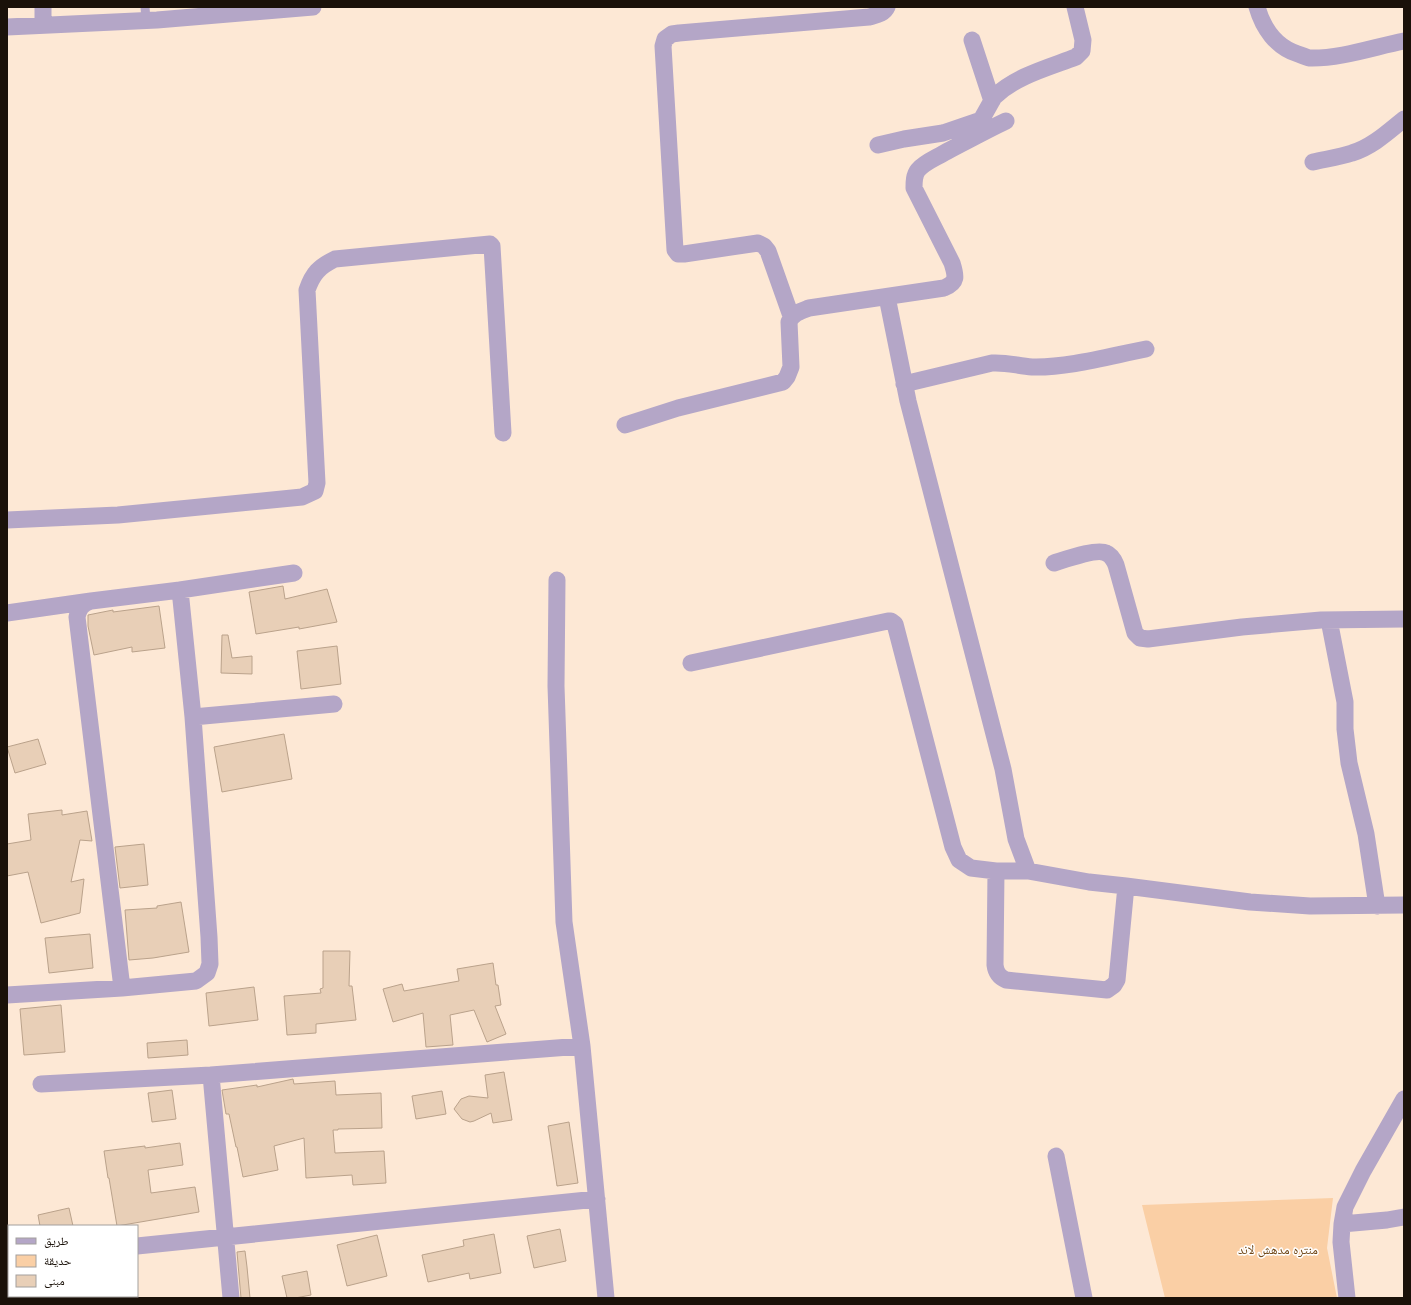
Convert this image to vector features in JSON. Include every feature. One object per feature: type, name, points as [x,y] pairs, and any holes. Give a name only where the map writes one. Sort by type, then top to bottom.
[{"type":"street","points":[[43,7],[43,25]]},
{"type":"street","points":[[7,27],[43,25],[146,14],[313,7]]},
{"type":"street","points":[[625,425],[678,408],[783,382],[791,368],[789,322],[791,316],[773,261],[768,251],[758,243],[684,254],[678,254],[675,250],[664,46],[665,39],[672,34],[679,33],[869,17],[880,14],[886,10],[887,7]]},
{"type":"street","points":[[971,138],[992,101],[999,92],[1020,78],[1076,58],[1082,51],[1083,40],[1075,7]]},
{"type":"street","points":[[1256,7],[1271,36],[1288,51],[1308,58],[1336,56],[1404,41]]},
{"type":"street","points":[[972,40],[992,101]]},
{"type":"street","points":[[1313,162],[1352,153],[1368,146],[1404,119]]},
{"type":"street","points":[[878,145],[943,133],[981,120]]},
{"type":"street","points":[[791,316],[809,308],[950,286],[954,281],[956,274],[952,263],[914,188],[914,180],[917,172],[922,166],[971,138],[1006,121]]},
{"type":"street","points":[[7,520],[118,515],[302,497],[315,491],[317,483],[307,290],[311,278],[318,269],[335,259],[490,244],[492,246],[503,433]]},
{"type":"street","points":[[887,297],[904,384],[1003,769],[1016,839],[1028,871]]},
{"type":"street","points":[[904,384],[992,363],[1002,362],[1031,367],[1063,365],[1146,349]]},
{"type":"street","points":[[1054,563],[1092,552],[1106,552],[1116,565],[1135,633],[1140,638],[1148,639],[1242,627],[1329,620],[1404,619]]},
{"type":"street","points":[[7,613],[294,573]]},
{"type":"street","points":[[557,580],[556,686],[564,922],[582,1046],[606,1298]]},
{"type":"street","points":[[7,995],[122,988],[196,981],[207,974],[210,964],[193,717],[180,590]]},
{"type":"street","points":[[91,601],[83,604],[78,610],[77,617],[122,988]]},
{"type":"street","points":[[1329,620],[1345,702],[1345,729],[1349,763],[1366,834],[1377,906]]},
{"type":"street","points":[[691,663],[888,621],[893,622],[895,624],[953,846],[959,860],[971,868],[996,871],[1028,871],[1089,882],[1250,902],[1310,906],[1404,905]]},
{"type":"street","points":[[193,717],[334,704]]},
{"type":"street","points":[[996,871],[995,965],[996,971],[1000,978],[1006,980],[1107,990],[1114,985],[1117,980],[1126,886]]},
{"type":"street","points":[[41,1084],[211,1075],[582,1046]]},
{"type":"street","points":[[211,1075],[231,1298]]},
{"type":"street","points":[[1347,1298],[1341,1242],[1342,1224],[1346,1207],[1360,1178],[1404,1099]]},
{"type":"street","points":[[1056,1156],[1084,1298]]},
{"type":"street","points":[[138,1246],[597,1199]]},
{"type":"street","points":[[1342,1224],[1404,1217]]},
{"type":"green space","name":"منتره مدهش لاند","points":[[1333,1198],[1327,1248],[1337,1298],[1165,1298],[1142,1205]]},
{"type":"building","points":[[283,586],[285,599],[327,589],[337,622],[299,629],[299,627],[256,634],[249,592]]},
{"type":"building","points":[[159,606],[165,648],[132,652],[132,647],[94,655],[88,626],[88,615],[113,610],[113,612]]},
{"type":"building","points":[[222,635],[228,635],[232,658],[252,656],[252,674],[221,673]]},
{"type":"building","points":[[337,646],[341,684],[301,689],[297,651]]},
{"type":"building","points":[[284,734],[292,779],[222,792],[214,747]]},
{"type":"building","points":[[38,739],[46,764],[15,773],[7,747]]},
{"type":"building","points":[[62,810],[62,815],[87,811],[92,841],[80,840],[71,882],[84,879],[80,913],[41,923],[28,872],[7,876],[7,844],[31,840],[28,814]]},
{"type":"building","points":[[144,844],[148,885],[120,888],[115,847]]},
{"type":"building","points":[[181,902],[189,952],[129,960],[125,910],[157,908],[157,906]]},
{"type":"building","points":[[90,934],[93,968],[49,973],[45,938]]},
{"type":"building","points":[[323,951],[350,951],[349,986],[352,986],[356,1020],[316,1024],[316,1033],[287,1035],[284,996],[321,993],[320,989],[323,988]]},
{"type":"building","points":[[493,963],[501,1005],[495,1006],[506,1034],[487,1042],[474,1010],[450,1015],[453,1045],[426,1047],[423,1013],[393,1022],[383,989],[402,984],[404,991],[459,981],[457,969]]},
{"type":"building","points":[[254,987],[258,1020],[209,1026],[206,993]]},
{"type":"building","points":[[61,1005],[65,1052],[24,1055],[20,1009]]},
{"type":"building","points":[[187,1040],[188,1055],[148,1058],[147,1043]]},
{"type":"building","points":[[504,1072],[512,1120],[493,1123],[491,1113],[470,1122],[462,1119],[454,1109],[461,1099],[469,1096],[488,1098],[485,1075]]},
{"type":"building","points":[[293,1079],[294,1084],[335,1081],[336,1095],[381,1093],[382,1128],[333,1130],[335,1153],[384,1151],[386,1183],[353,1185],[352,1175],[306,1178],[304,1138],[274,1146],[278,1170],[243,1177],[229,1114],[226,1114],[222,1090],[257,1085],[257,1087]]},
{"type":"building","points":[[172,1090],[176,1119],[152,1122],[148,1093]]},
{"type":"building","points":[[442,1091],[446,1114],[416,1119],[412,1096]]},
{"type":"building","points":[[569,1122],[578,1183],[557,1186],[548,1126]]},
{"type":"building","points":[[180,1143],[183,1165],[148,1170],[151,1193],[195,1187],[199,1212],[117,1225],[104,1151],[145,1146],[145,1148]]},
{"type":"building","points":[[69,1208],[73,1225],[40,1225],[38,1215]]},
{"type":"building","points":[[560,1229],[566,1261],[534,1268],[527,1236]]},
{"type":"building","points":[[494,1234],[501,1273],[470,1279],[469,1273],[428,1282],[422,1255],[464,1246],[463,1240]]},
{"type":"building","points":[[377,1235],[387,1276],[347,1286],[337,1245]]},
{"type":"building","points":[[245,1251],[250,1298],[241,1298],[237,1252]]},
{"type":"building","points":[[307,1271],[311,1295],[287,1298],[282,1276]]}]
